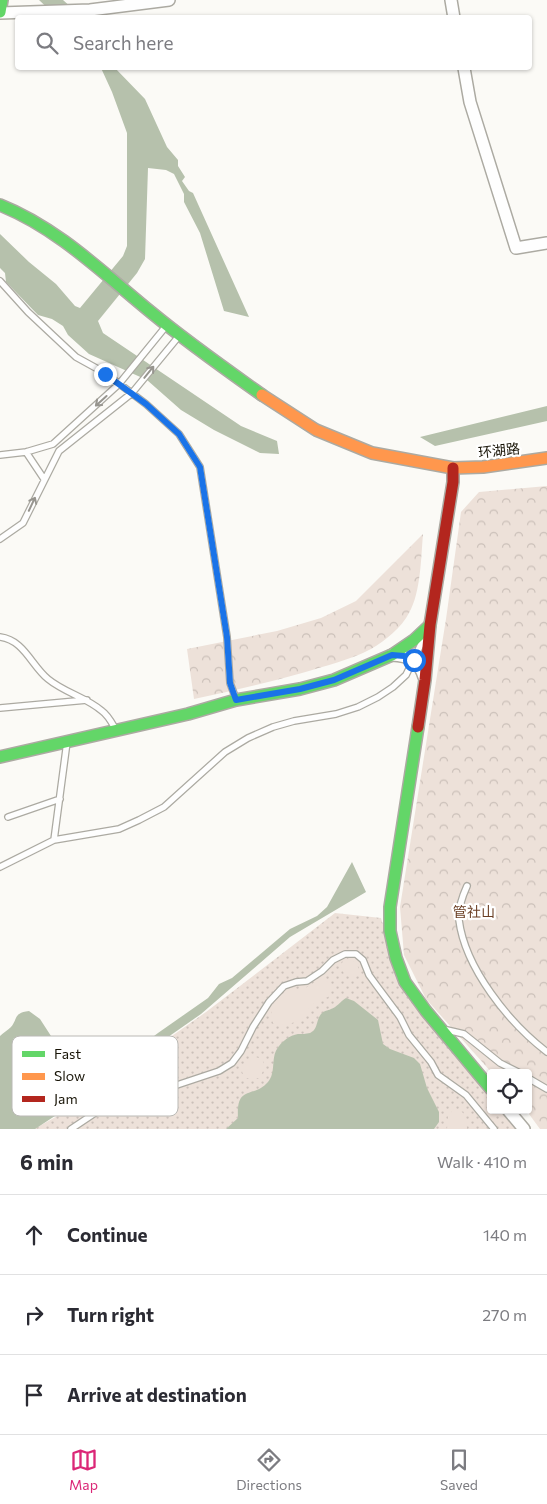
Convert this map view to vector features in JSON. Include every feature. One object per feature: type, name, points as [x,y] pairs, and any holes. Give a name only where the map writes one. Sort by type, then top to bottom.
[{"type":"street","points":[[2,0],[0,13],[90,10],[169,0]]},
{"type":"street","points":[[451,0],[454,15]]},
{"type":"street","points":[[464,70],[470,102],[516,248],[547,243]]},
{"type":"street","name":"环湖路","points":[[0,205],[15,211],[59,237],[179,335],[269,400],[316,430],[372,453],[454,468],[483,467],[547,458]]},
{"type":"street","points":[[454,468],[430,625],[425,680],[390,907],[390,932],[396,958],[405,982],[487,1084]]},
{"type":"street","points":[[0,757],[188,714],[236,700],[300,689],[334,680],[392,655],[414,640],[430,625]]},
{"type":"street","points":[[392,655],[404,656],[414,660],[421,668],[425,680]]},
{"type":"street","points":[[511,1114],[524,1129]]},
{"type":"lane","points":[[0,281],[28,312],[76,357],[119,384],[179,434],[200,467],[227,637],[230,683],[236,700]]},
{"type":"lane","points":[[0,455],[26,452],[53,444],[119,384],[167,325]]},
{"type":"lane","points":[[0,539],[23,523],[59,451],[132,394],[179,335]]},
{"type":"lane","points":[[53,444],[59,451]]},
{"type":"lane","points":[[26,452],[44,479]]},
{"type":"lane","points":[[0,868],[54,840],[119,829],[164,807],[224,752],[248,738],[273,727],[294,721],[336,714],[358,707],[393,687],[406,675],[430,625]]},
{"type":"lane","points":[[0,636],[16,642],[48,679],[65,690],[87,700],[104,712],[117,731]]},
{"type":"lane","points":[[0,708],[87,700]]},
{"type":"lane","points":[[54,840],[67,742]]},
{"type":"lane","points":[[8,817],[60,799]]},
{"type":"lane","points":[[467,886],[460,902],[459,918],[464,941],[476,969],[504,1012],[527,1037],[547,1052]]},
{"type":"lane","points":[[178,1085],[219,1071],[232,1063],[269,1002],[284,986],[307,981],[322,971],[333,960],[344,954],[356,954],[364,960],[369,975],[438,1074],[466,1095],[494,1129]]},
{"type":"lane","points":[[441,1028],[464,1034],[500,1063],[512,1069]]},
{"type":"lane","points":[[532,1080],[547,1089]]},
{"type":"lane","points":[[71,1129],[90,1116]]},
{"type":"green space","name":"管社山","points":[[547,486],[547,1129],[540,1129],[529,1114],[532,1114],[532,1069],[488,1069],[426,999],[404,955],[400,907],[446,619],[461,512],[479,492]]},
{"type":"green space","points":[[423,534],[420,574],[413,605],[402,623],[382,642],[346,660],[276,680],[194,699],[187,649],[277,631],[321,618],[356,601]]},
{"type":"green space","points":[[335,913],[381,918],[402,988],[487,1093],[487,1114],[504,1114],[516,1129],[34,1129],[57,1116],[178,1116],[178,1036],[172,1036]]},
{"type":"green space","points":[[351,960],[357,963],[359,971],[358,976],[355,977],[344,974],[341,965],[343,961]]},
{"type":"green space","points":[[324,979],[329,983],[328,997],[311,1006],[306,1017],[290,1023],[273,1023],[272,1009],[279,996],[288,991],[303,989]]},
{"type":"green space","points":[[254,1057],[261,1059],[263,1062],[263,1071],[259,1078],[246,1078],[242,1072],[244,1065]]},
{"type":"green space","points":[[458,1109],[466,1117],[467,1129],[447,1129],[448,1116],[453,1110]]},
{"type":"shaded area","points":[[39,0],[63,0],[80,15],[55,15]]},
{"type":"shaded area","points":[[102,70],[117,70],[145,99],[167,147],[178,160],[178,166],[185,177],[182,181],[189,191],[193,193],[249,317],[224,311],[200,233],[184,202],[184,194],[174,174],[166,170],[148,168],[145,259],[137,273],[98,321],[103,333],[241,426],[277,441],[279,454],[260,453],[214,430],[181,410],[147,380],[89,354],[68,335],[63,326],[52,319],[38,315],[6,282],[5,273],[0,268],[0,234],[29,262],[56,284],[75,306],[80,308],[123,256],[127,246],[127,133]]},
{"type":"shaded area","points":[[547,406],[547,421],[435,446],[420,437]]},
{"type":"shaded area","points":[[352,862],[366,892],[290,937],[201,1014],[170,1036],[154,1036],[208,998],[219,984],[232,978],[290,929],[317,916],[327,907]]},
{"type":"shaded area","points":[[346,998],[354,1001],[378,1020],[383,1044],[390,1049],[414,1058],[420,1064],[427,1088],[439,1112],[439,1122],[434,1129],[226,1129],[238,1118],[238,1107],[243,1096],[257,1090],[268,1082],[273,1070],[275,1053],[281,1044],[292,1036],[313,1032],[321,1014],[335,1007]]},
{"type":"shaded area","points":[[29,1011],[40,1019],[51,1036],[12,1036],[12,1116],[55,1116],[35,1129],[0,1129],[0,1036],[11,1027],[20,1013]]},
{"type":"traffic: fast","points":[[0,12],[2,0]]},
{"type":"traffic: fast","points":[[0,205],[41,226],[61,239],[206,355],[262,395]]},
{"type":"traffic: fast","points":[[0,757],[188,714],[236,700],[300,689],[334,680],[392,655],[414,640],[430,625]]},
{"type":"traffic: fast","points":[[418,727],[390,907],[390,931],[396,958],[405,982],[426,1011],[487,1084]]},
{"type":"traffic: slow","points":[[262,395],[316,430],[372,453],[453,468],[483,467],[547,458]]},
{"type":"traffic: jam","points":[[418,727],[430,625],[453,482],[453,468]]},
{"type":"route","points":[[105,374],[146,404],[179,434],[200,467],[227,637],[230,683],[236,700],[300,689],[334,680],[392,655],[404,656],[414,660]]}]
